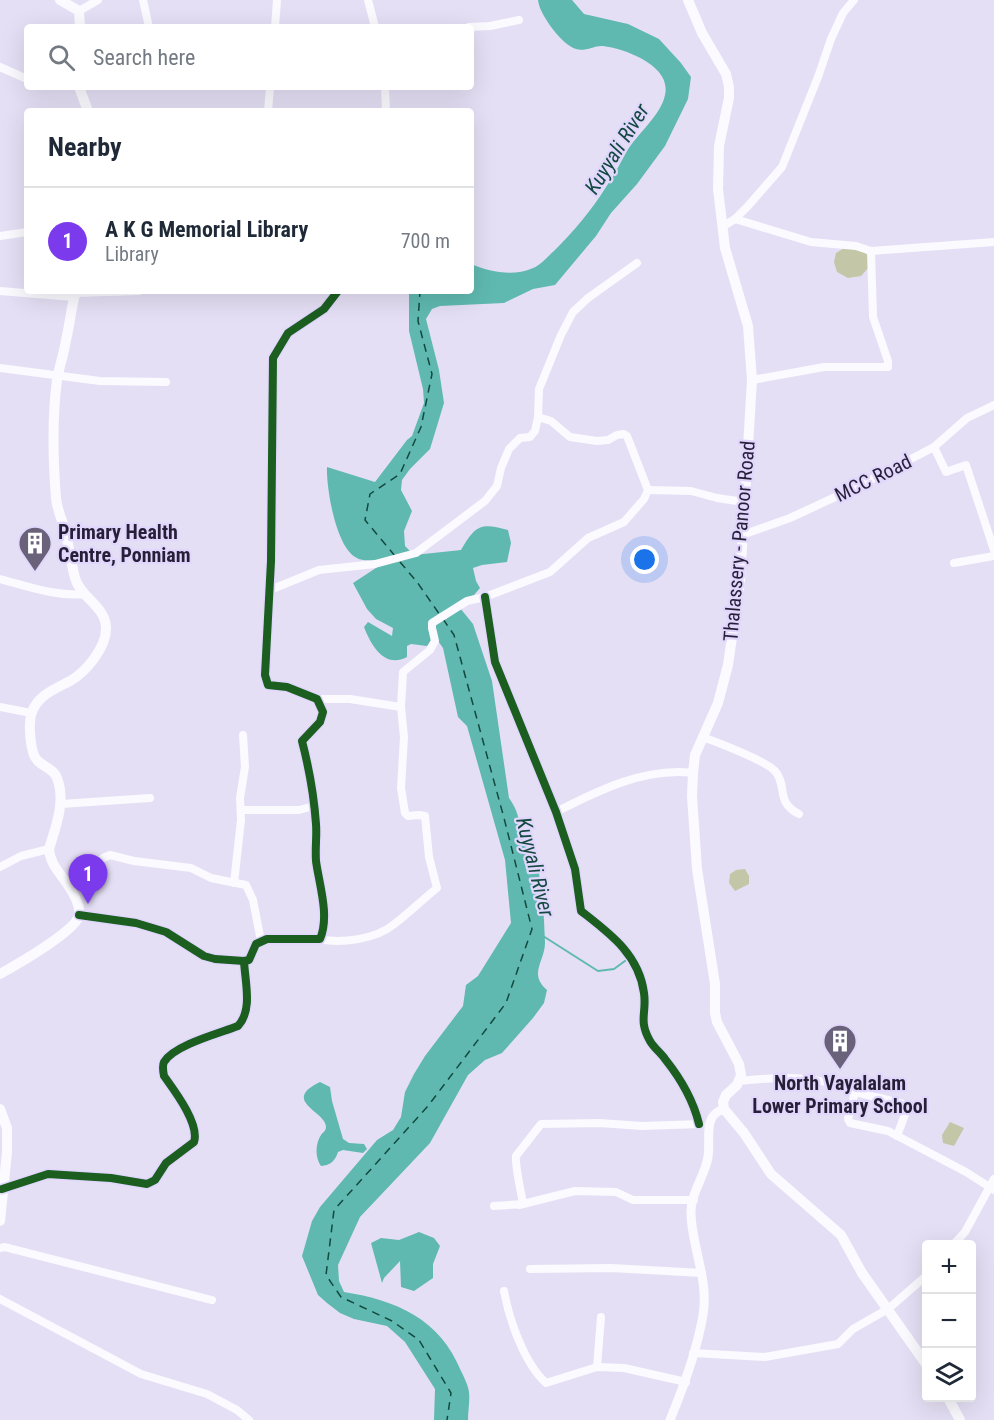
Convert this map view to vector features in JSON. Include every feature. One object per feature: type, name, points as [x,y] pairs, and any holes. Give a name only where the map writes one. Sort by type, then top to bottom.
[{"type":"main road","points":[[60,0],[79,11],[80,24]]},
{"type":"main road","name":"Thalassery - Panoor Road","points":[[688,0],[702,33],[726,74],[729,87],[729,98],[718,146],[717,170],[727,258],[748,326],[752,380],[740,581],[726,675],[718,703],[695,755],[692,796],[697,869],[715,984],[715,1013],[717,1022],[739,1064],[741,1075],[739,1081]]},
{"type":"main road","points":[[81,90],[88,108]]},
{"type":"main road","points":[[0,974],[58,937],[79,915],[78,902],[56,869],[50,855],[61,804],[58,779],[54,772],[35,758],[32,750],[31,713],[38,701],[52,689],[71,681],[86,668],[101,647],[105,637],[106,625],[103,615],[75,580],[68,543],[56,501],[54,433],[58,377],[75,294]]},
{"type":"main road","points":[[739,1081],[726,1095],[723,1102],[724,1109],[744,1133],[771,1174],[841,1235],[862,1273],[922,1357]]},
{"type":"main road","points":[[0,1109],[7,1128],[7,1152],[0,1220]]},
{"type":"main road","points":[[950,1402],[960,1420]]},
{"type":"street","points":[[79,11],[98,0]]},
{"type":"street","points":[[143,0],[148,24]]},
{"type":"street","points":[[275,24],[277,0]]},
{"type":"street","points":[[368,0],[374,24]]},
{"type":"street","points":[[722,226],[735,219],[782,167],[831,39],[843,13],[854,0]]},
{"type":"street","points":[[474,27],[519,20]]},
{"type":"street","points":[[0,67],[24,78]]},
{"type":"street","points":[[268,108],[270,90]]},
{"type":"street","points":[[385,90],[386,108]]},
{"type":"street","points":[[735,219],[811,242],[856,246],[871,250],[994,242]]},
{"type":"street","points":[[0,236],[24,232]]},
{"type":"street","points":[[752,380],[824,367],[888,367],[873,317],[871,250]]},
{"type":"street","points":[[270,590],[319,570],[375,564],[416,553],[485,501],[497,486],[501,468],[509,450],[520,438],[533,435],[538,417],[539,389],[573,312],[588,298],[637,264]]},
{"type":"street","points":[[0,291],[24,292]]},
{"type":"street","points":[[336,294],[324,309],[288,333],[273,358],[270,590],[266,681],[268,685],[287,687],[318,699],[350,699],[401,707]]},
{"type":"street","points":[[0,368],[100,381],[166,382]]},
{"type":"street","name":"MCC Road","points":[[742,535],[800,513],[934,447],[967,418],[994,405]]},
{"type":"street","points":[[79,915],[136,922],[166,932],[204,956],[244,961],[249,960],[256,944],[267,939],[351,941],[382,933],[437,888],[429,857],[425,816],[408,816],[405,813],[402,788],[403,672],[430,650],[435,641],[432,623],[462,604],[550,572],[588,538],[624,522],[644,499],[648,490],[627,436],[624,434],[597,441],[570,437],[551,421],[538,417]]},
{"type":"street","points":[[934,447],[946,472],[966,465],[994,550]]},
{"type":"street","points":[[648,490],[691,491],[744,502]]},
{"type":"street","points":[[954,563],[994,556]]},
{"type":"street","points":[[0,579],[56,592],[85,594]]},
{"type":"street","points":[[485,597],[495,662],[556,812],[575,869],[581,911],[612,935],[631,956],[645,995],[644,1028],[651,1042],[684,1086],[704,1124],[708,1158],[691,1211],[693,1236],[702,1273],[703,1312],[686,1382],[669,1420]]},
{"type":"street","points":[[318,699],[323,712],[320,723],[302,741],[308,764],[316,825],[316,858],[324,931],[321,939]]},
{"type":"street","points":[[0,707],[31,713]]},
{"type":"street","points":[[234,883],[241,810],[240,798],[245,767],[243,735]]},
{"type":"street","points":[[702,737],[770,766],[777,773],[784,800],[789,809],[799,814]]},
{"type":"street","points":[[556,812],[604,787],[673,770],[693,773]]},
{"type":"street","points":[[61,804],[150,798]]},
{"type":"street","points":[[241,810],[299,810],[314,806]]},
{"type":"street","points":[[0,867],[21,856],[50,849]]},
{"type":"street","points":[[69,886],[103,858],[110,855],[134,861],[191,868],[211,878],[246,885],[250,892],[261,941]]},
{"type":"street","points":[[3,1189],[48,1174],[111,1178],[147,1184],[155,1179],[166,1163],[194,1142],[196,1136],[190,1117],[164,1076],[162,1068],[165,1061],[184,1047],[238,1026],[243,1020],[247,1011],[244,961]]},
{"type":"street","points":[[739,1081],[793,1078],[842,1087],[907,1106],[897,1136]]},
{"type":"street","points":[[852,1091],[854,1096],[848,1119],[850,1123],[888,1131],[992,1185],[958,1240]]},
{"type":"street","points":[[523,1204],[515,1163],[516,1156],[541,1124],[599,1123],[642,1126],[704,1124],[718,1111],[724,1109]]},
{"type":"street","points":[[508,1207],[574,1191],[616,1192],[633,1200],[694,1200]]},
{"type":"street","points":[[494,1206],[523,1204]]},
{"type":"street","points":[[0,1248],[5,1247],[212,1300]]},
{"type":"street","points":[[530,1269],[611,1268],[702,1273]]},
{"type":"street","points":[[693,1353],[765,1357],[838,1344],[853,1329],[888,1309],[922,1280]]},
{"type":"street","points":[[504,1291],[511,1322],[536,1371],[546,1383],[597,1367],[624,1368],[686,1382]]},
{"type":"street","points":[[0,1299],[35,1320],[141,1374],[207,1394],[237,1410],[249,1420]]},
{"type":"street","points":[[597,1367],[601,1317]]},
{"type":"shaded area","points":[[846,247],[858,249],[868,255],[870,266],[861,276],[848,278],[837,272],[834,262],[836,253]]},
{"type":"shaded area","points":[[745,869],[749,876],[749,884],[735,891],[729,883],[730,874],[736,870]]},
{"type":"shaded area","points":[[950,1122],[964,1128],[954,1146],[943,1143],[942,1135]]},
{"type":"water","points":[[538,0],[572,0],[584,14],[628,24],[659,39],[691,77],[688,99],[665,146],[555,285],[533,289],[504,303],[440,306],[432,309],[426,319],[439,370],[444,403],[430,449],[402,480],[401,490],[412,511],[404,531],[405,546],[414,555],[461,550],[475,531],[485,526],[508,530],[511,543],[507,562],[473,568],[480,588],[474,595],[463,599],[430,622],[432,639],[427,646],[411,644],[407,646],[407,657],[392,660],[385,658],[375,648],[364,627],[368,622],[392,636],[393,628],[376,619],[367,609],[353,583],[379,566],[375,561],[357,558],[343,543],[334,517],[328,488],[327,467],[375,482],[412,436],[424,403],[423,389],[409,331],[409,294],[474,294],[474,265],[510,273],[525,271],[539,265],[582,221],[595,204],[627,151],[659,110],[665,95],[662,76],[655,68],[635,55],[613,48],[597,46],[579,50],[570,46],[547,21]]},
{"type":"water","name":"Kuyyali River","points":[[460,608],[473,624],[492,681],[509,798],[517,814],[525,844],[535,857],[538,870],[543,902],[545,943],[538,973],[541,984],[547,990],[544,1003],[533,1018],[502,1053],[485,1060],[468,1075],[430,1143],[360,1217],[338,1265],[339,1281],[344,1292],[381,1300],[414,1315],[441,1338],[452,1353],[468,1389],[468,1420],[434,1420],[435,1389],[405,1342],[387,1326],[354,1319],[340,1313],[327,1303],[318,1295],[302,1256],[312,1221],[320,1207],[377,1140],[393,1130],[401,1117],[405,1092],[414,1074],[463,1006],[466,985],[478,976],[511,923],[505,860],[467,726],[458,717],[443,648],[433,626]]},
{"type":"water","points":[[320,1082],[330,1087],[343,1139],[349,1143],[364,1144],[367,1149],[363,1153],[343,1150],[338,1152],[332,1162],[321,1166],[317,1147],[326,1127],[320,1116],[308,1106],[304,1095]]},
{"type":"water","points":[[419,1232],[434,1238],[440,1246],[433,1264],[433,1278],[414,1291],[401,1287],[400,1261],[382,1283],[371,1243],[381,1238],[399,1240]]},
{"type":"waterway","points":[[543,936],[598,971],[614,969],[629,958]]},
{"type":"ferry route","points":[[395,556],[365,520],[370,494],[400,474],[421,427],[432,374],[418,321],[420,294]]},
{"type":"ferry route","points":[[400,562],[440,615]]},
{"type":"ferry route","points":[[443,619],[454,635],[532,929],[506,1003],[428,1106],[334,1210],[326,1275],[341,1297],[392,1321],[419,1340],[451,1393],[447,1420]]},
{"type":"cycle path","points":[[79,915],[136,923],[166,932],[204,956],[215,959],[249,960],[256,944],[267,939],[320,939],[324,910],[316,861],[314,803],[302,741],[320,722],[323,712],[317,699],[287,687],[268,685],[265,675],[271,561],[273,358],[288,333],[324,309],[336,294]]},
{"type":"cycle path","points":[[485,597],[495,662],[556,812],[575,869],[581,911],[612,936],[636,967],[644,993],[646,1034],[681,1082],[690,1098],[699,1124]]},
{"type":"cycle path","points":[[2,1189],[48,1174],[111,1178],[147,1184],[155,1180],[166,1163],[194,1142],[195,1135],[190,1117],[164,1076],[164,1062],[177,1050],[187,1045],[238,1026],[243,1019],[247,1004],[244,961]]},
{"type":"place","name":"Primary Health Centre, Ponniam","points":[[35,572]]},
{"type":"place","name":"A K G Memorial Library","points":[[88,904]]},
{"type":"place","name":"North Vayalalam Lower Primary School","points":[[840,1070]]}]
